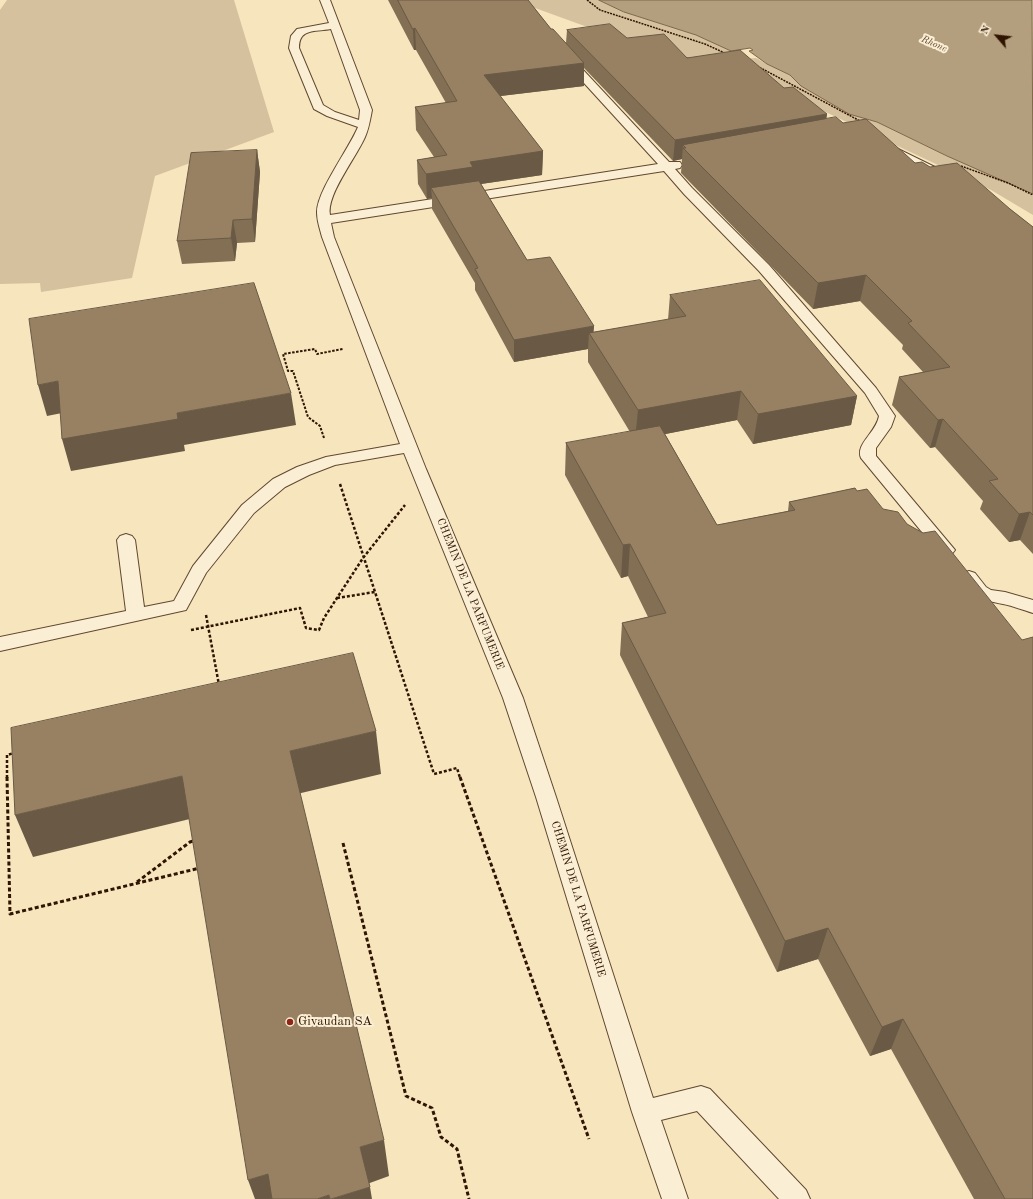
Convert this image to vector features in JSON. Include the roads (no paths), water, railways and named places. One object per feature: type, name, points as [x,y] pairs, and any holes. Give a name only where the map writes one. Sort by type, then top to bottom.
[{"type":"lane","name":"CHEMIN DE LA PARFUMERIE","points":[[325,0],[366,110],[364,125],[337,175],[326,200],[323,212],[328,237],[410,447],[513,698],[546,797],[645,1112],[675,1199]]},
{"type":"lane","points":[[334,25],[301,31],[294,39],[294,48],[318,107],[331,114],[364,125]]},
{"type":"lane","points":[[562,52],[596,91],[667,166],[688,191],[764,268],[871,391],[887,416],[886,427],[867,451],[869,458],[980,591],[986,595],[1005,598],[1033,608]]},
{"type":"lane","points":[[879,143],[950,180]]},
{"type":"lane","points":[[324,220],[686,163]]},
{"type":"lane","points":[[0,644],[180,606],[199,570],[248,509],[279,483],[303,470],[332,461],[410,447]]},
{"type":"lane","points":[[126,540],[136,616]]},
{"type":"lane","points":[[645,1112],[701,1098],[797,1199]]},
{"type":"water","name":"Rhone","points":[[599,0],[1032,0],[1033,194],[947,156],[877,122],[849,114],[801,86],[790,75],[767,64],[749,51],[753,50],[750,48],[731,51],[696,35],[624,12]]},
{"type":"place","name":"Givaudan SA","points":[[290,1022]]}]
